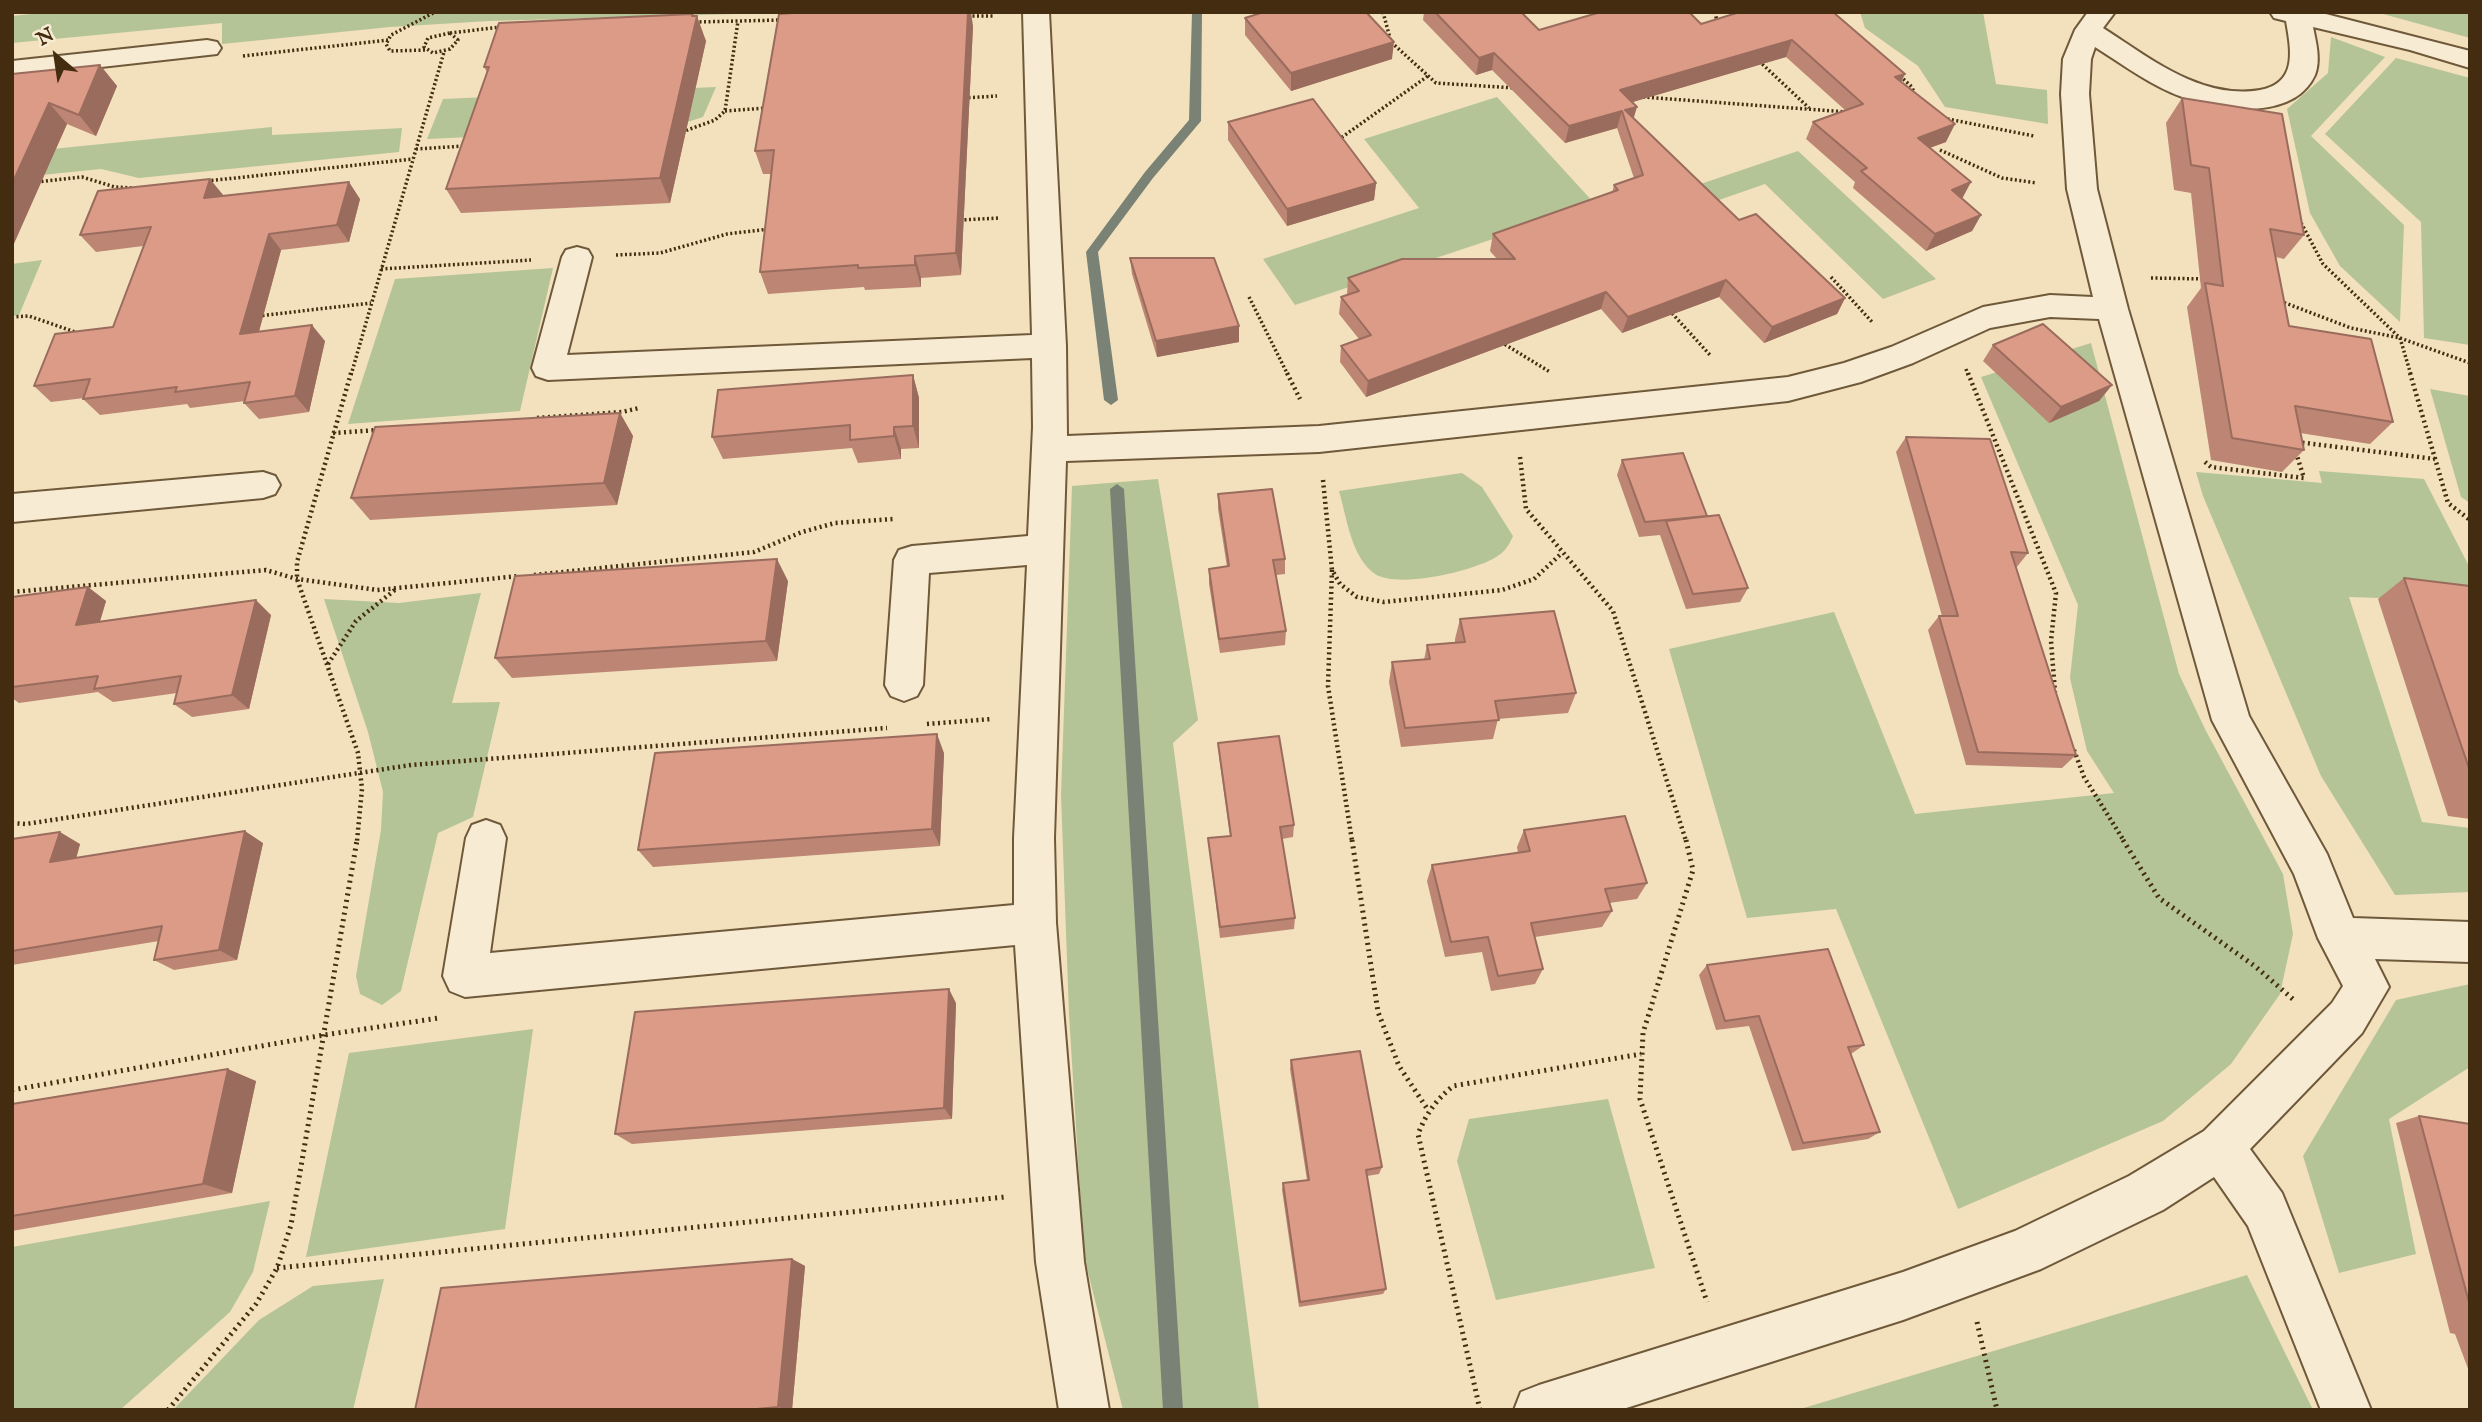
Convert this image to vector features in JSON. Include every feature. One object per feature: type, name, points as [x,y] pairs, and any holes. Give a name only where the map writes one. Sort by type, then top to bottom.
[{"type":"street","points":[[1036,14],[1050,346],[1050,449],[1034,838],[1035,923],[1060,1262],[1084,1410]]},
{"type":"street","points":[[1539,1410],[1903,1296],[2024,1252],[2146,1193],[2220,1146],[2330,1032],[2347,1018],[2367,987],[2339,938],[2312,867],[2231,720],[2108,293],[2082,189],[2075,94],[2077,59],[2095,21],[2164,78],[2202,97],[2237,103],[2287,92],[2302,74],[2306,59],[2290,14]]},
{"type":"street","points":[[2290,14],[2418,44],[2470,60]]},
{"type":"street","points":[[12,69],[207,48]]},
{"type":"street","points":[[577,257],[548,369],[1050,346]]},
{"type":"street","points":[[1050,449],[1319,439],[1788,389],[1849,374],[1902,355],[1983,318],[2108,293]]},
{"type":"street","points":[[12,508],[262,485]]},
{"type":"street","points":[[904,685],[912,560],[1046,549]]},
{"type":"street","points":[[486,838],[465,975],[1035,923]]},
{"type":"street","points":[[2339,938],[2470,942]]},
{"type":"street","points":[[2220,1146],[2265,1210],[2346,1410]]},
{"type":"path","points":[[435,12],[391,35],[386,44],[390,51],[444,51],[454,47],[458,40],[450,33]]},
{"type":"path","points":[[1383,12],[1391,41],[1436,82],[1527,89]]},
{"type":"path","points":[[1715,12],[1716,22],[1726,30]]},
{"type":"path","points":[[955,17],[1036,14]]},
{"type":"path","points":[[682,23],[792,20]]},
{"type":"path","points":[[725,111],[738,21]]},
{"type":"path","points":[[425,50],[424,44],[428,38],[502,27]]},
{"type":"path","points":[[168,1410],[256,1304],[277,1268],[291,1225],[360,821],[358,753],[298,579],[297,562],[444,51]]},
{"type":"path","points":[[1754,57],[1809,109]]},
{"type":"path","points":[[1892,69],[1912,88],[1916,101]]},
{"type":"path","points":[[1332,144],[1428,76]]},
{"type":"path","points":[[958,99],[1040,94]]},
{"type":"path","points":[[1632,96],[1858,112]]},
{"type":"path","points":[[672,134],[695,129],[715,120],[725,111],[766,108]]},
{"type":"path","points":[[1934,116],[2079,144]]},
{"type":"path","points":[[416,149],[470,146]]},
{"type":"path","points":[[1940,150],[2002,178],[2082,189]]},
{"type":"path","points":[[200,181],[413,159]]},
{"type":"path","points":[[26,183],[82,177],[114,187],[133,188]]},
{"type":"path","points":[[2295,210],[2323,264],[2400,338],[2448,503],[2470,520]]},
{"type":"path","points":[[949,220],[1045,216]]},
{"type":"path","points":[[381,269],[660,253],[727,234],[772,229]]},
{"type":"path","points":[[1831,277],[1902,355]]},
{"type":"path","points":[[2108,293],[2203,279],[2214,282]]},
{"type":"path","points":[[1249,297],[1319,439],[1332,570],[1328,686],[1378,1012],[1399,1066],[1428,1110]]},
{"type":"path","points":[[2270,297],[2351,328],[2400,338],[2470,362]]},
{"type":"path","points":[[1660,301],[1745,393]]},
{"type":"path","points":[[247,317],[371,303]]},
{"type":"path","points":[[12,317],[29,316],[86,333]]},
{"type":"path","points":[[1951,332],[2056,593],[2051,641],[2055,695]]},
{"type":"path","points":[[1499,340],[1564,381],[1576,412]]},
{"type":"path","points":[[526,419],[622,412],[648,406]]},
{"type":"path","points":[[1515,419],[1526,509],[1613,611],[1684,832],[1693,870],[1643,1033],[1640,1099],[1723,1353]]},
{"type":"path","points":[[333,433],[388,429]]},
{"type":"path","points":[[2152,447],[2188,449],[2211,467],[2304,478],[2292,442],[2435,459]]},
{"type":"path","points":[[12,593],[266,570],[298,579],[377,590],[754,552],[802,532],[835,523],[902,519]]},
{"type":"path","points":[[1332,570],[1340,583],[1357,597],[1384,602],[1502,590],[1534,579],[1562,553]]},
{"type":"path","points":[[327,664],[344,633],[369,605],[398,588]]},
{"type":"path","points":[[914,726],[1039,715]]},
{"type":"path","points":[[12,823],[26,824],[360,775],[411,765],[900,727]]},
{"type":"path","points":[[2071,742],[2084,777],[2160,898],[2256,967],[2330,1032]]},
{"type":"path","points":[[1480,1410],[1418,1134],[1428,1110],[1432,1102],[1453,1087],[1642,1054]]},
{"type":"path","points":[[277,1268],[1054,1193]]},
{"type":"path","points":[[1967,1273],[1997,1410]]},
{"type":"green space","points":[[50,12],[808,12],[489,21],[390,27],[222,44],[222,23],[12,43],[12,16]]},
{"type":"green space","points":[[1860,12],[1983,12],[1996,84],[2047,90],[2048,124],[1945,107],[1918,66],[1865,28]]},
{"type":"green space","points":[[2376,12],[2470,12],[2470,38]]},
{"type":"green space","points":[[2331,37],[2385,57],[2311,136],[2404,225],[2400,322],[2340,266],[2310,213],[2287,109],[2328,73]]},
{"type":"green space","points":[[2396,58],[2470,78],[2470,345],[2424,338],[2421,222],[2325,134]]},
{"type":"green space","points":[[716,87],[703,117],[669,128],[427,139],[443,99]]},
{"type":"green space","points":[[1497,97],[1606,216],[1798,151],[1936,279],[1883,299],[1765,184],[1595,243],[1568,214],[1295,305],[1263,259],[1419,208],[1364,139]]},
{"type":"green space","points":[[272,127],[272,135],[402,128],[399,152],[139,178],[101,169],[12,178],[12,153]]},
{"type":"green space","points":[[42,260],[19,315],[12,316],[12,264]]},
{"type":"green space","points":[[553,268],[520,411],[348,424],[395,279]]},
{"type":"green space","points":[[2091,343],[2179,674],[2206,731],[2283,874],[2293,934],[2280,994],[2231,1064],[2163,1121],[1958,1209],[1836,909],[1747,918],[1669,649],[1834,612],[1915,814],[2114,793],[2087,751],[2070,678],[2078,605],[1981,377]]},
{"type":"green space","points":[[2430,389],[2470,396],[2470,503],[2461,497]]},
{"type":"green space","points":[[2319,471],[2424,479],[2470,568],[2470,601],[2349,597],[2422,822],[2470,828],[2470,892],[2395,895],[2321,776],[2203,496],[2196,472],[2322,483]]},
{"type":"green space","points":[[1462,473],[1482,487],[1513,536],[1504,551],[1471,568],[1418,579],[1386,578],[1367,567],[1355,547],[1339,491]]},
{"type":"green space","points":[[1158,479],[1198,720],[1173,743],[1259,1410],[1123,1410],[1084,1257],[1069,1014],[1061,795],[1072,486]]},
{"type":"green space","points":[[481,593],[452,703],[500,702],[473,817],[438,833],[401,991],[382,1005],[360,994],[356,976],[381,830],[383,792],[368,732],[324,599],[399,603]]},
{"type":"green space","points":[[2470,984],[2470,1067],[2389,1119],[2416,1254],[2339,1273],[2303,1156],[2396,1000]]},
{"type":"green space","points":[[533,1029],[505,1229],[306,1257],[349,1053]]},
{"type":"green space","points":[[1608,1099],[1655,1268],[1496,1300],[1457,1161],[1469,1119]]},
{"type":"green space","points":[[270,1201],[253,1272],[230,1312],[120,1410],[12,1410],[12,1247]]},
{"type":"green space","points":[[2247,1275],[2313,1410],[1797,1410]]},
{"type":"green space","points":[[384,1279],[353,1410],[173,1410],[259,1320],[313,1286]]},
{"type":"building","points":[[968,12],[956,253],[915,256],[915,265],[858,268],[858,265],[760,272],[774,150],[755,151],[779,14]]},
{"type":"building","points":[[1264,12],[1366,12],[1394,42],[1291,73],[1245,18]]},
{"type":"building","points":[[1435,12],[1521,12],[1539,30],[1601,12],[1689,12],[1701,24],[1740,12],[1833,12],[1905,74],[1895,77],[1955,124],[1918,138],[1971,182],[1952,190],[1981,215],[1935,234],[1861,171],[1867,168],[1813,122],[1863,104],[1792,40],[1620,90],[1637,107],[1625,110],[1739,220],[1756,214],[1845,298],[1772,327],[1726,280],[1628,317],[1606,292],[1368,381],[1341,346],[1371,335],[1341,297],[1359,291],[1348,278],[1402,259],[1515,259],[1493,234],[1618,190],[1614,185],[1643,175],[1622,111],[1569,126],[1494,53],[1479,58]]},
{"type":"building","points":[[693,14],[692,16],[697,16],[660,178],[446,189],[489,67],[484,67],[499,23]]},
{"type":"building","points":[[100,65],[79,115],[49,103],[12,184],[12,74]]},
{"type":"building","points":[[2182,98],[2282,114],[2304,235],[2270,229],[2289,326],[2371,339],[2393,422],[2295,406],[2304,450],[2232,438],[2205,283],[2223,286],[2209,168],[2191,165]]},
{"type":"building","points":[[1313,99],[1376,183],[1287,209],[1228,122]]},
{"type":"building","points":[[210,179],[204,198],[349,182],[337,225],[269,234],[240,334],[312,325],[295,396],[244,403],[250,382],[175,392],[177,387],[83,399],[90,379],[34,386],[55,334],[113,327],[151,227],[80,235],[98,191]]},
{"type":"building","points":[[1130,258],[1214,258],[1239,326],[1156,341]]},
{"type":"building","points":[[2043,324],[2112,385],[2061,407],[1993,345]]},
{"type":"building","points":[[913,375],[913,426],[894,427],[894,436],[850,440],[850,425],[712,437],[718,390]]},
{"type":"building","points":[[620,413],[604,483],[351,498],[375,427]]},
{"type":"building","points":[[1906,437],[1990,439],[2028,553],[2011,552],[2076,755],[1978,752],[1939,616],[1958,616]]},
{"type":"building","points":[[1683,453],[1707,516],[1645,522],[1622,460]]},
{"type":"building","points":[[1272,489],[1285,559],[1273,560],[1286,631],[1219,639],[1209,569],[1229,566],[1218,494]]},
{"type":"building","points":[[1719,515],[1748,588],[1693,594],[1666,521]]},
{"type":"building","points":[[777,559],[766,641],[495,658],[515,576]]},
{"type":"building","points":[[2404,578],[2470,586],[2470,771]]},
{"type":"building","points":[[88,587],[76,625],[256,600],[232,695],[174,704],[181,676],[94,689],[98,676],[12,687],[12,597]]},
{"type":"building","points":[[1554,611],[1576,693],[1495,701],[1499,720],[1405,728],[1392,662],[1430,659],[1427,645],[1465,642],[1460,619]]},
{"type":"building","points":[[937,734],[932,829],[638,850],[655,753]]},
{"type":"building","points":[[1279,736],[1294,825],[1280,827],[1295,918],[1220,927],[1208,838],[1231,836],[1218,743]]},
{"type":"building","points":[[1625,816],[1647,883],[1605,889],[1612,911],[1531,923],[1543,969],[1498,976],[1488,937],[1451,942],[1432,865],[1530,851],[1524,830]]},
{"type":"building","points":[[245,831],[219,950],[154,960],[162,926],[12,951],[12,839],[60,832],[50,862]]},
{"type":"building","points":[[1828,949],[1864,1045],[1848,1047],[1880,1132],[1803,1143],[1759,1016],[1725,1021],[1707,965]]},
{"type":"building","points":[[949,989],[944,1108],[615,1134],[635,1012]]},
{"type":"building","points":[[1360,1051],[1382,1167],[1366,1170],[1386,1289],[1300,1302],[1283,1183],[1309,1180],[1291,1060]]},
{"type":"building","points":[[228,1069],[203,1184],[12,1216],[12,1104]]},
{"type":"building","points":[[2419,1116],[2470,1124],[2470,1306]]},
{"type":"building","points":[[792,1259],[778,1407],[746,1410],[415,1410],[441,1288]]},
{"type":"waterway","points":[[1111,400],[1092,252],[1149,175],[1195,121],[1197,12]]},
{"type":"waterway","points":[[1117,489],[1173,1410]]}]
